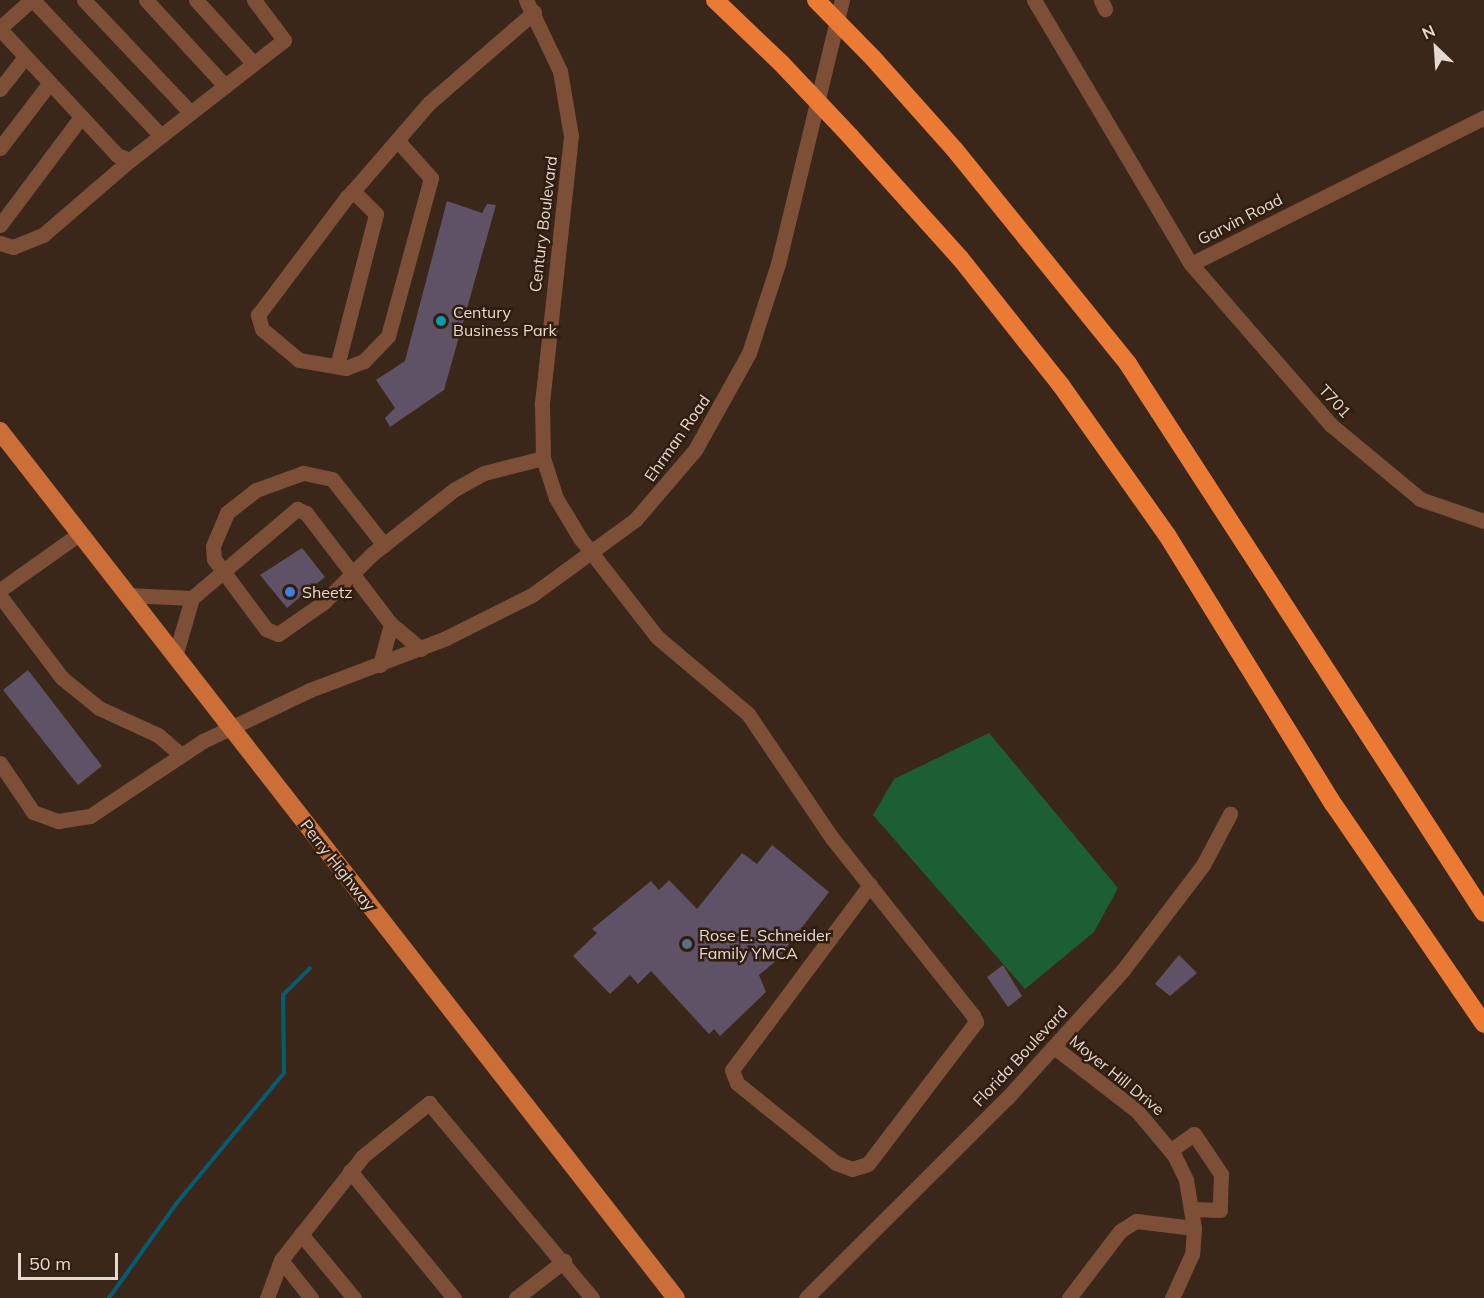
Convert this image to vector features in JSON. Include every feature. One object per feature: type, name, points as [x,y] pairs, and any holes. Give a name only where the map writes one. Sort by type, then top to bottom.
[{"type":"highway","points":[[715,0],[781,63],[960,258],[1066,393],[1167,535],[1334,805],[1484,1024]]},
{"type":"highway","points":[[816,0],[873,58],[956,150],[1128,364],[1484,913]]},
{"type":"main road","name":"Perry Highway","points":[[0,432],[676,1298]]},
{"type":"street","points":[[130,159],[117,155],[49,84],[0,28],[32,0],[160,135]]},
{"type":"street","points":[[84,0],[190,112]]},
{"type":"street","points":[[146,0],[225,86]]},
{"type":"street","points":[[196,0],[254,64]]},
{"type":"street","points":[[0,243],[14,247],[43,235],[130,159],[284,40],[254,0]]},
{"type":"street","name":"Ehrman Road","points":[[0,763],[23,803],[58,821],[106,808],[182,755],[231,728],[421,649],[532,595],[594,555],[635,520],[682,468],[740,373],[778,264],[843,0]]},
{"type":"street","name":"Garvin Road","points":[[1034,0],[1191,264],[1484,117]]},
{"type":"street","points":[[397,140],[431,178],[388,336],[364,361],[337,366],[299,360],[262,329],[258,315],[353,191],[397,140],[429,103],[530,6]]},
{"type":"street","name":"Century Boulevard","points":[[530,6],[560,71],[571,136],[550,318],[543,458],[556,498],[594,555],[666,647],[748,714],[796,789],[976,1022],[867,1164],[852,1169],[836,1163],[737,1083],[732,1070],[870,885]]},
{"type":"street","points":[[0,89],[25,57]]},
{"type":"street","points":[[0,148],[49,84]]},
{"type":"street","points":[[0,225],[81,117]]},
{"type":"street","points":[[337,366],[376,214],[353,191]]},
{"type":"street","name":"T701","points":[[1191,264],[1331,425],[1420,499],[1484,522]]},
{"type":"street","points":[[384,544],[332,479],[303,473],[256,490],[227,513],[213,546],[223,571],[266,629],[278,634],[353,574],[384,544],[484,473],[543,458]]},
{"type":"street","points":[[175,656],[192,598],[297,509],[306,513],[391,624],[421,649]]},
{"type":"street","points":[[0,590],[79,534]]},
{"type":"street","points":[[127,595],[192,598]]},
{"type":"street","points":[[0,596],[62,678],[99,708],[158,735],[182,755]]},
{"type":"street","points":[[380,665],[391,624]]},
{"type":"street","name":"Florida Boulevard","points":[[806,1298],[1054,1047],[1146,942],[1203,865],[1230,814]]},
{"type":"street","name":"Moyer Hill Drive","points":[[1054,1047],[1137,1111],[1171,1150],[1192,1209],[1194,1228],[1192,1254],[1172,1298]]},
{"type":"street","points":[[267,1298],[281,1260],[350,1171],[429,1103],[564,1261],[592,1298]]},
{"type":"street","points":[[1171,1150],[1194,1134],[1221,1174],[1220,1210],[1192,1209]]},
{"type":"street","points":[[350,1171],[454,1298]]},
{"type":"street","points":[[1069,1298],[1120,1231],[1136,1221],[1194,1228]]},
{"type":"street","points":[[301,1234],[354,1298]]},
{"type":"street","points":[[281,1260],[311,1298]]},
{"type":"street","points":[[516,1298],[564,1261]]},
{"type":"green space","points":[[989,733],[1118,888],[1094,932],[1025,989],[873,815],[894,779]]},
{"type":"building","name":"Century Business Park","points":[[447,201],[482,213],[487,204],[496,205],[444,390],[390,427],[385,418],[395,408],[376,380],[405,361]]},
{"type":"building","name":"Sheetz","points":[[302,548],[325,577],[287,608],[260,575]]},
{"type":"building","points":[[28,670],[102,766],[78,785],[3,690]]},
{"type":"building","name":"Rose E. Schneider Family YMCA","points":[[772,845],[829,892],[777,960],[759,975],[766,992],[720,1036],[714,1029],[709,1034],[651,971],[638,984],[630,975],[610,994],[573,956],[597,933],[592,929],[651,881],[659,890],[669,880],[697,909],[742,853],[757,864]]},
{"type":"building","points":[[1179,955],[1197,973],[1170,996],[1155,984]]},
{"type":"building","points":[[1003,965],[1022,996],[1008,1007],[987,977]]},
{"type":"waterway","points":[[109,1298],[176,1204],[284,1073],[283,995],[310,968]]},
{"type":"place","name":"Century Business Park","points":[[441,321]]},
{"type":"place","name":"Sheetz","points":[[290,592]]},
{"type":"place","name":"Rose E. Schneider Family YMCA","points":[[687,944]]}]
